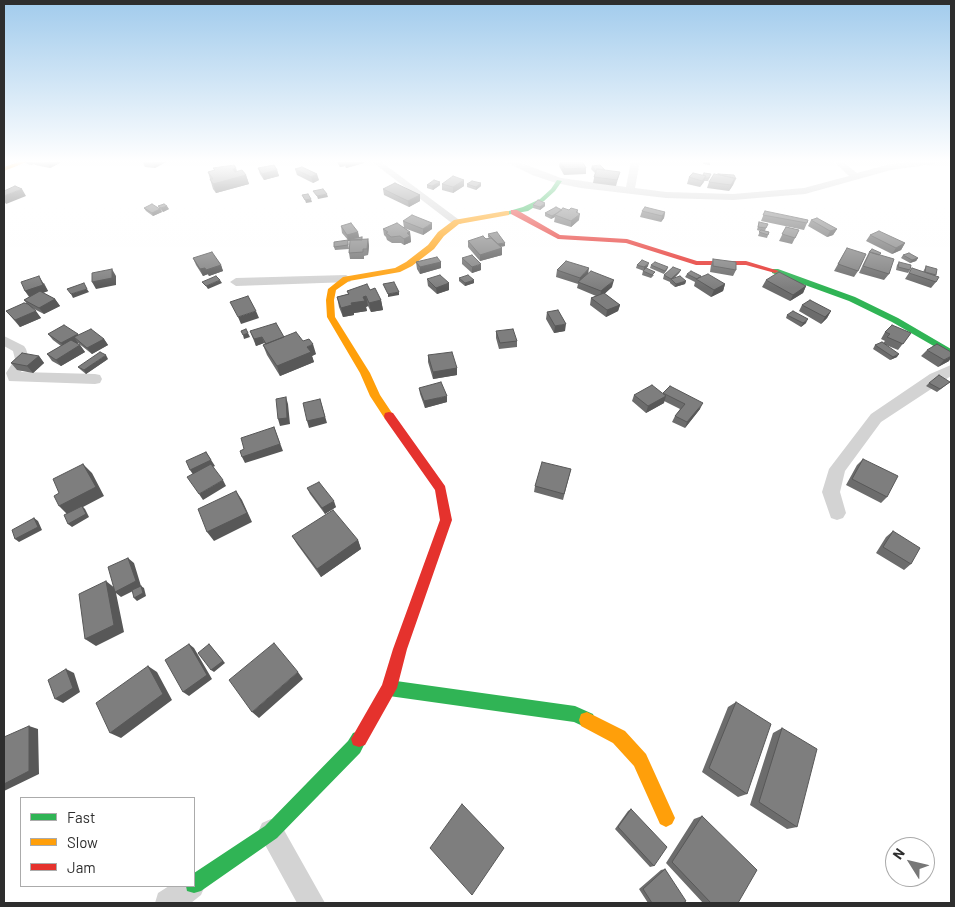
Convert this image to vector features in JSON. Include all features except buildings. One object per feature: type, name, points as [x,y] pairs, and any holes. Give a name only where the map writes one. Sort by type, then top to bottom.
[{"type":"street","points":[[432,203],[457,222]]},
{"type":"street","points":[[236,282],[346,279],[388,272],[409,264],[457,222],[514,212],[536,203]]},
{"type":"street","points":[[514,212],[558,236],[627,241],[696,263],[746,263],[764,267],[852,299],[895,320],[951,353]]},
{"type":"street","points":[[195,884],[271,832],[354,747],[389,688],[400,649],[446,520],[441,489],[376,396],[366,373],[331,317],[330,300],[332,289],[346,279]]},
{"type":"street","points":[[4,340],[18,349],[22,359],[13,373],[14,377],[95,380]]},
{"type":"street","points":[[837,513],[831,492],[837,469],[876,418],[935,378],[950,372]]},
{"type":"street","points":[[389,688],[575,714],[619,737],[640,760],[666,818]]},
{"type":"street","points":[[271,832],[312,903]]},
{"type":"street","points":[[168,903],[190,887]]},
{"type":"traffic: fast","points":[[506,213],[525,209],[536,203]]},
{"type":"traffic: fast","points":[[775,271],[852,299],[895,320],[951,353]]},
{"type":"traffic: fast","points":[[389,688],[575,714],[587,720]]},
{"type":"traffic: fast","points":[[195,883],[271,832],[354,747],[359,739]]},
{"type":"traffic: slow","points":[[389,416],[375,396],[365,373],[331,317],[330,300],[332,289],[346,279],[397,270],[409,264],[431,247],[441,234],[457,222],[506,213]]},
{"type":"traffic: slow","points":[[587,720],[619,737],[640,760],[666,818]]},
{"type":"traffic: jam","points":[[514,212],[558,237],[627,241],[696,263],[746,263],[775,271]]},
{"type":"traffic: jam","points":[[359,739],[389,688],[400,649],[446,520],[441,489],[389,416]]}]
